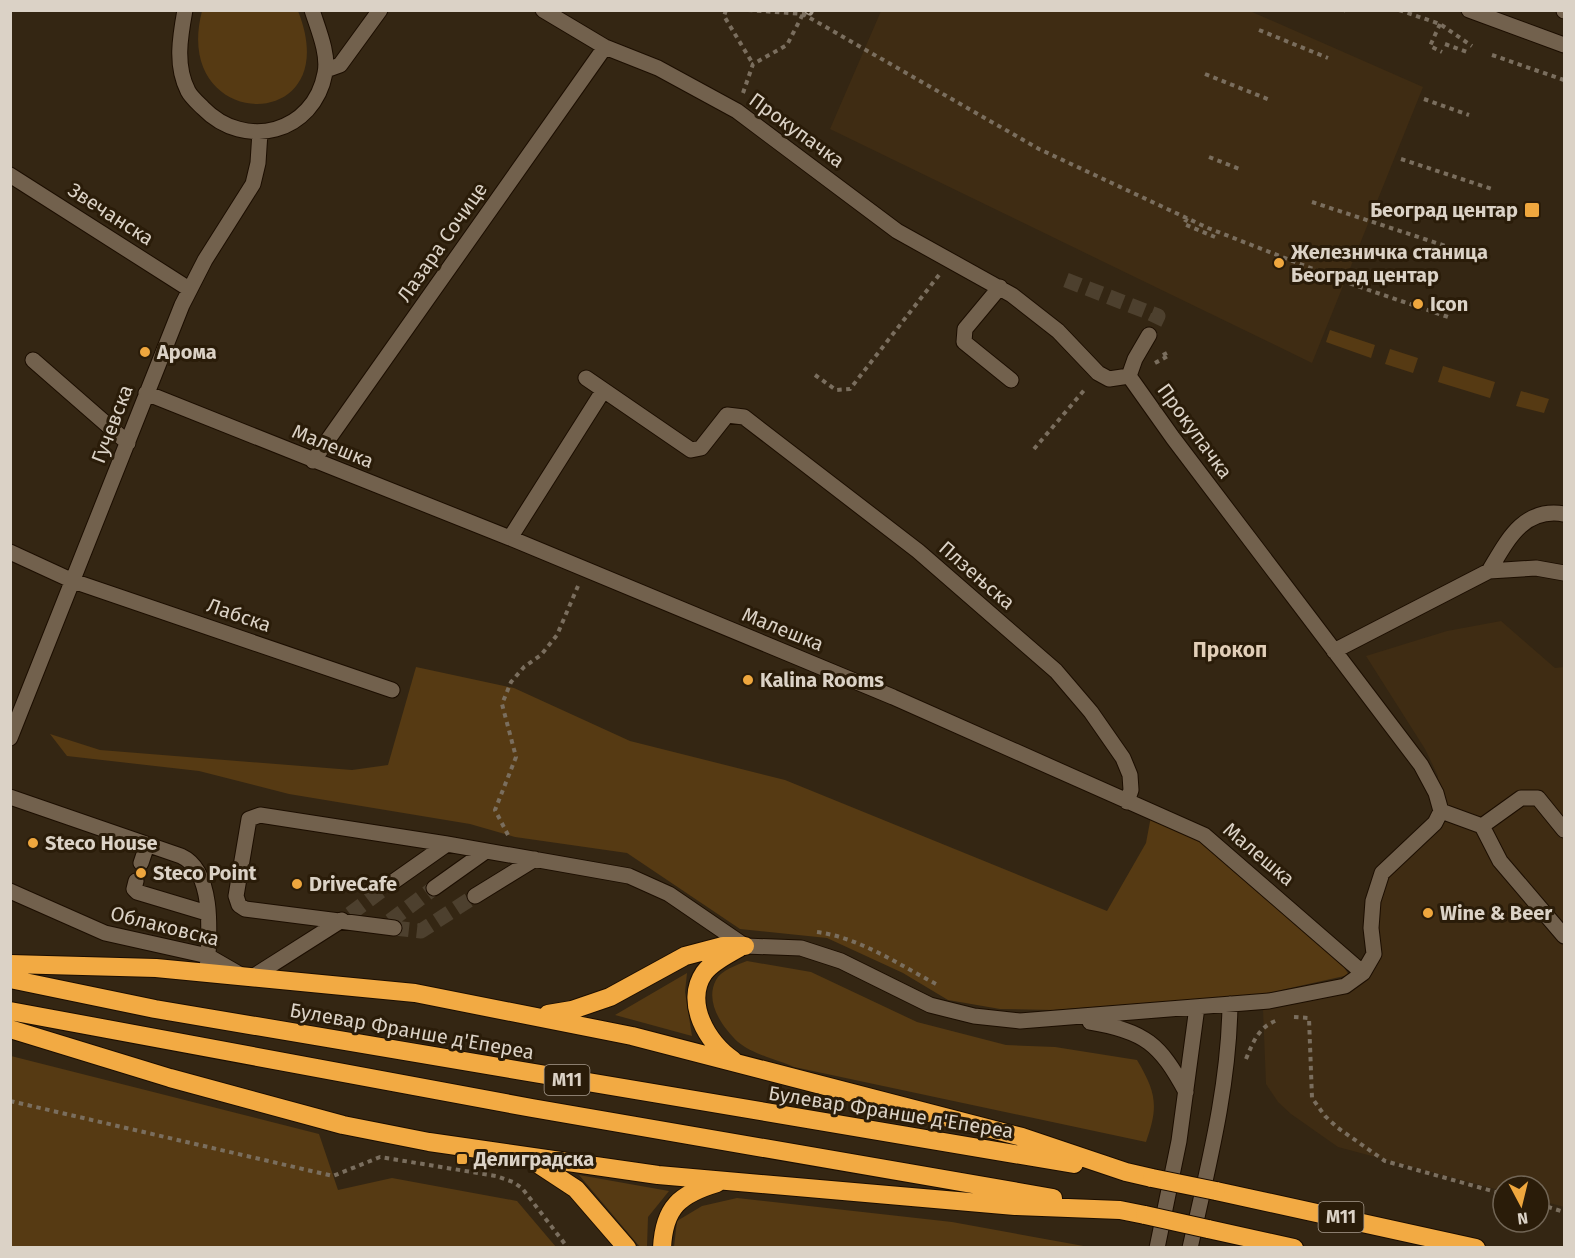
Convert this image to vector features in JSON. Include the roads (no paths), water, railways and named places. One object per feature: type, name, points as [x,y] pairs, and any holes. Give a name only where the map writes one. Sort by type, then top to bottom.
[{"type":"highway","points":[[536,1016],[572,1010],[610,997],[685,956],[723,946],[745,946]]},
{"type":"highway","points":[[739,1064],[727,1056],[709,1036],[701,1018],[698,999],[699,986],[705,972],[726,955],[745,946]]},
{"type":"highway","points":[[10,964],[208,964],[247,976],[414,993],[632,1036],[1022,1137],[1126,1172]]},
{"type":"highway","name":"Булевар Франше д'Епереа","points":[[10,979],[166,1011],[759,1113],[1126,1172]]},
{"type":"highway","name":"M11","points":[[10,1011],[544,1110],[1120,1210],[1294,1248]]},
{"type":"highway","points":[[10,1029],[170,1078],[343,1125],[529,1159],[724,1182],[1014,1206],[1120,1210]]},
{"type":"highway","points":[[529,1159],[576,1189],[627,1248]]},
{"type":"highway","name":"M11","points":[[1126,1172],[1470,1246]]},
{"type":"highway","points":[[662,1248],[664,1223],[678,1203],[691,1193],[724,1182]]},
{"type":"highway","points":[[1470,1246],[1484,1248]]},
{"type":"street","points":[[185,10],[180,68],[188,93],[209,114],[229,128],[260,132],[284,127],[305,114],[319,94],[326,70],[312,10]]},
{"type":"street","points":[[326,70],[340,65],[380,10]]},
{"type":"street","name":"Прокупачка","points":[[543,10],[605,47],[658,68],[737,111],[897,231],[1000,286],[1058,332],[1098,373],[1109,379],[1129,376],[1420,765],[1436,793],[1441,811]]},
{"type":"street","points":[[1469,10],[1564,45]]},
{"type":"street","name":"Лазара Сочице","points":[[313,461],[605,47]]},
{"type":"street","name":"Гучевска","points":[[10,738],[189,289],[253,184],[258,163],[260,132]]},
{"type":"street","name":"Звечанска","points":[[10,175],[189,289]]},
{"type":"street","points":[[1000,286],[965,329],[964,342],[1011,380]]},
{"type":"street","points":[[1129,376],[1135,358],[1149,335]]},
{"type":"street","points":[[33,360],[128,443]]},
{"type":"street","points":[[510,538],[603,392],[586,378]]},
{"type":"street","name":"Плзењска","points":[[603,392],[691,450],[700,448],[727,416],[744,417],[918,551],[1056,671],[1091,712],[1124,758],[1130,782],[1127,802]]},
{"type":"street","name":"Малешка","points":[[146,393],[510,538],[893,697],[1211,841],[1363,973]]},
{"type":"street","points":[[1489,571],[1521,524],[1547,513],[1564,514]]},
{"type":"street","name":"Лабска","points":[[10,552],[73,581],[392,690]]},
{"type":"street","points":[[1334,651],[1489,571],[1536,568],[1564,573]]},
{"type":"street","points":[[10,798],[181,856],[195,864],[202,877],[207,913],[208,964]]},
{"type":"street","points":[[1482,826],[1521,798],[1538,798],[1564,830]]},
{"type":"street","points":[[388,925],[345,918],[245,909],[239,905],[236,896],[249,819],[260,815],[447,844],[601,870],[648,882],[692,908],[745,946],[787,946],[822,954],[912,998],[950,1011],[998,1020],[1047,1021],[1269,1001],[1345,986],[1363,973],[1374,954],[1371,928],[1373,901],[1382,873],[1435,823],[1441,811],[1482,826],[1500,861],[1564,936]]},
{"type":"street","points":[[393,882],[447,844]]},
{"type":"street","points":[[141,863],[147,845]]},
{"type":"street","points":[[434,888],[486,851]]},
{"type":"street","points":[[475,896],[535,859]]},
{"type":"street","points":[[136,881],[134,889],[137,892],[207,913]]},
{"type":"street","name":"Облаковска","points":[[10,891],[105,933],[208,964]]},
{"type":"street","points":[[247,976],[345,918]]},
{"type":"street","points":[[1190,1248],[1228,1062],[1230,1004]]},
{"type":"street","points":[[1157,1248],[1186,1092],[1197,1007]]},
{"type":"street","points":[[1069,1018],[1109,1025],[1146,1038],[1163,1053],[1186,1092]]},
{"type":"tunnel","points":[[1066,280],[1158,316],[1149,335]]},
{"type":"tunnel","points":[[350,914],[393,882]]},
{"type":"tunnel","points":[[390,921],[434,888]]},
{"type":"tunnel","points":[[394,928],[421,931],[475,896]]},
{"type":"place","name":"Београд центар","points":[[1532,210]]},
{"type":"place","name":"Железничка станица Београд центар","points":[[1279,263]]},
{"type":"place","name":"Icon","points":[[1418,304]]},
{"type":"place","name":"Арома","points":[[145,352]]},
{"type":"place","name":"Kalina Rooms","points":[[748,680]]},
{"type":"place","name":"Steco House","points":[[33,843]]},
{"type":"place","name":"Steco Point","points":[[141,873]]},
{"type":"place","name":"DriveCafe","points":[[297,884]]},
{"type":"place","name":"Wine & Beer","points":[[1428,913]]},
{"type":"place","name":"Делиградска","points":[[462,1159]]},
{"type":"district","name":"Прокоп","points":[[1230,650]]}]
